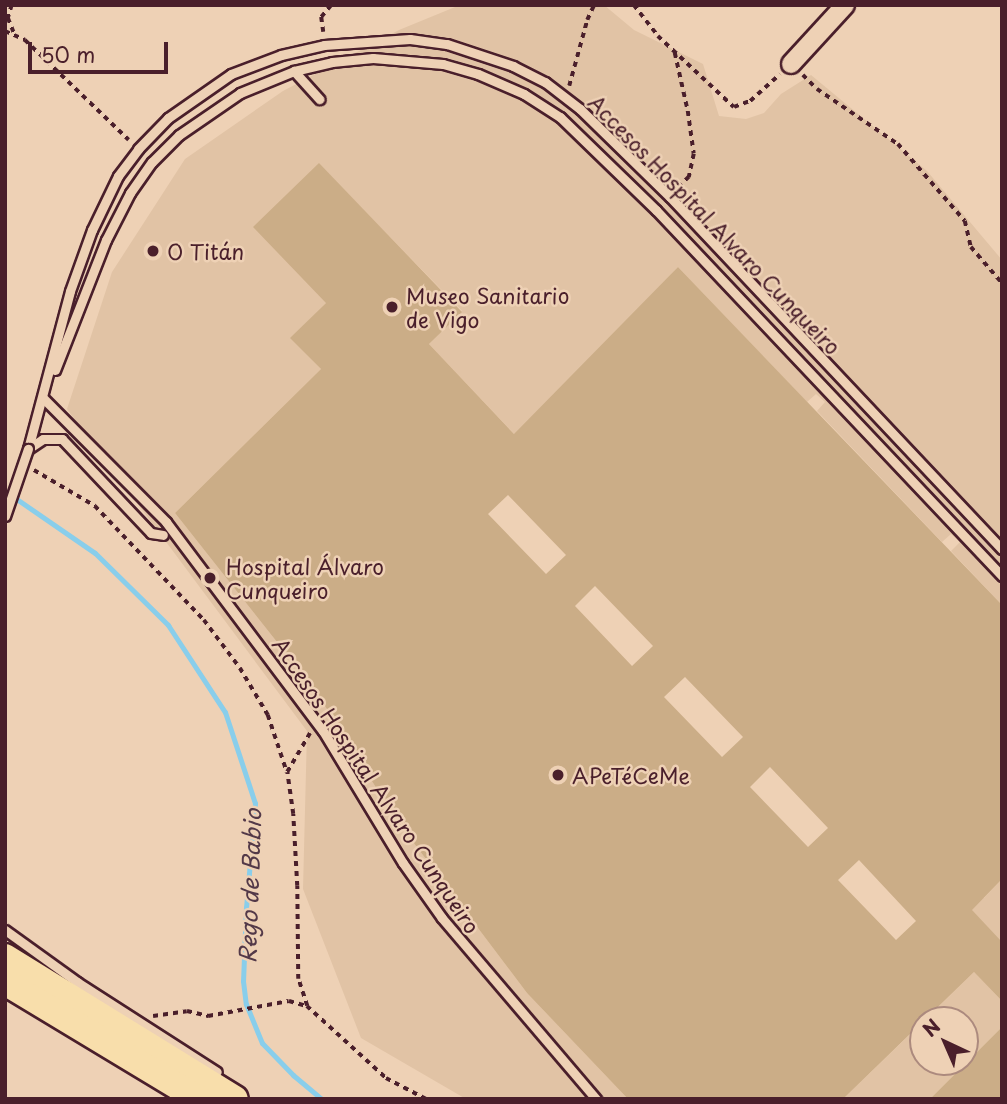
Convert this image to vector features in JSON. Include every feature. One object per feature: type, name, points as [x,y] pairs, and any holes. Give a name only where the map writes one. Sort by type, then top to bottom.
[{"type":"main road","points":[[5,957],[235,1099]]},
{"type":"main road","points":[[5,982],[199,1099]]},
{"type":"main road","points":[[161,1052],[217,1072],[259,1099]]},
{"type":"street","points":[[792,64],[845,5]]},
{"type":"lane","name":"Accesos Hospital Alvaro Cunqueiro","points":[[5,516],[44,398],[70,291],[92,230],[118,176],[138,149],[169,118],[232,74],[281,55],[324,45],[410,39],[447,44],[513,66],[563,96],[613,139],[1002,549]]},
{"type":"lane","name":"Accesos Hospital Alvaro Cunqueiro","points":[[44,398],[106,240],[130,193],[152,162],[179,135],[215,108],[264,82],[294,71],[332,62],[373,58],[443,64],[478,74],[524,94],[560,117],[656,210],[1002,576]]},
{"type":"lane","points":[[294,71],[319,99]]},
{"type":"lane","name":"Accesos Hospital Alvaro Cunqueiro","points":[[44,398],[166,522],[319,724],[403,863],[442,918],[596,1099]]},
{"type":"lane","points":[[28,449],[52,437],[62,439],[151,533],[163,535]]},
{"type":"lane","points":[[5,930],[77,982],[217,1072]]},
{"type":"path","points":[[12,5],[8,18],[15,35]]},
{"type":"path","points":[[563,96],[573,80],[587,20],[594,5]]},
{"type":"path","points":[[634,5],[674,51],[734,107],[750,101],[792,64],[817,89],[898,144],[965,221],[971,247],[1002,284]]},
{"type":"path","points":[[5,31],[25,40],[138,149]]},
{"type":"path","points":[[670,197],[689,177],[694,154],[688,111],[674,51]]},
{"type":"path","points":[[28,466],[96,506],[204,621],[240,668],[268,715],[287,772],[295,850],[298,979],[307,1006]]},
{"type":"path","points":[[287,772],[303,740],[319,724]]},
{"type":"path","points":[[143,1024],[155,1014],[187,1012],[208,1016],[289,1001],[307,1006],[386,1078],[426,1099]]},
{"type":"shaded area","name":"Hospital Álvaro Cunqueiro","points":[[460,5],[604,5],[634,30],[703,64],[719,116],[746,119],[764,113],[781,94],[811,75],[927,171],[1002,260],[1002,605],[951,551],[960,542],[951,534],[942,542],[817,411],[825,402],[816,394],[807,402],[678,267],[519,439],[429,344],[462,311],[319,164],[326,303],[291,338],[321,369],[175,513],[315,690],[395,818],[527,993],[628,1099],[466,1099],[361,1038],[303,889],[307,731],[67,409],[112,272],[185,159],[283,91],[399,30]]},
{"type":"shaded area","points":[[1002,879],[1000,941],[955,893],[984,898]]},
{"type":"shaded area","points":[[974,972],[1002,1001],[1002,1027],[979,1050],[979,1006],[939,1006]]},
{"type":"shaded area","points":[[909,1035],[909,1076],[953,1076],[930,1099],[843,1099]]},
{"type":"building","points":[[319,163],[462,312],[429,344],[514,434],[678,267],[1002,605],[1002,879],[972,910],[1002,942],[1002,1001],[974,972],[939,1006],[909,1006],[909,1035],[843,1099],[628,1099],[527,993],[395,818],[315,690],[175,513],[321,369],[290,338],[326,303],[253,227]],"holes":[[[508,495],[566,555],[546,574],[488,514]],[[595,586],[653,646],[632,666],[575,606]],[[685,677],[743,737],[722,757],[664,697]],[[770,767],[828,828],[808,847],[750,787]],[[859,860],[916,921],[896,940],[838,880]]]},
{"type":"building","points":[[1002,1027],[1002,1099],[930,1099],[953,1076],[979,1076],[979,1050]]},
{"type":"waterway","name":"Rego de Babio","points":[[5,491],[95,553],[168,625],[225,712],[255,803],[246,907],[243,981],[246,1004],[262,1043],[293,1075],[322,1099]]},
{"type":"place","name":"O Titán","points":[[153,251]]},
{"type":"place","name":"Museo Sanitario de Vigo","points":[[392,307]]},
{"type":"place","name":"Hospital Álvaro Cunqueiro","points":[[210,578]]},
{"type":"place","name":"APeTéCeMe","points":[[558,775]]}]
